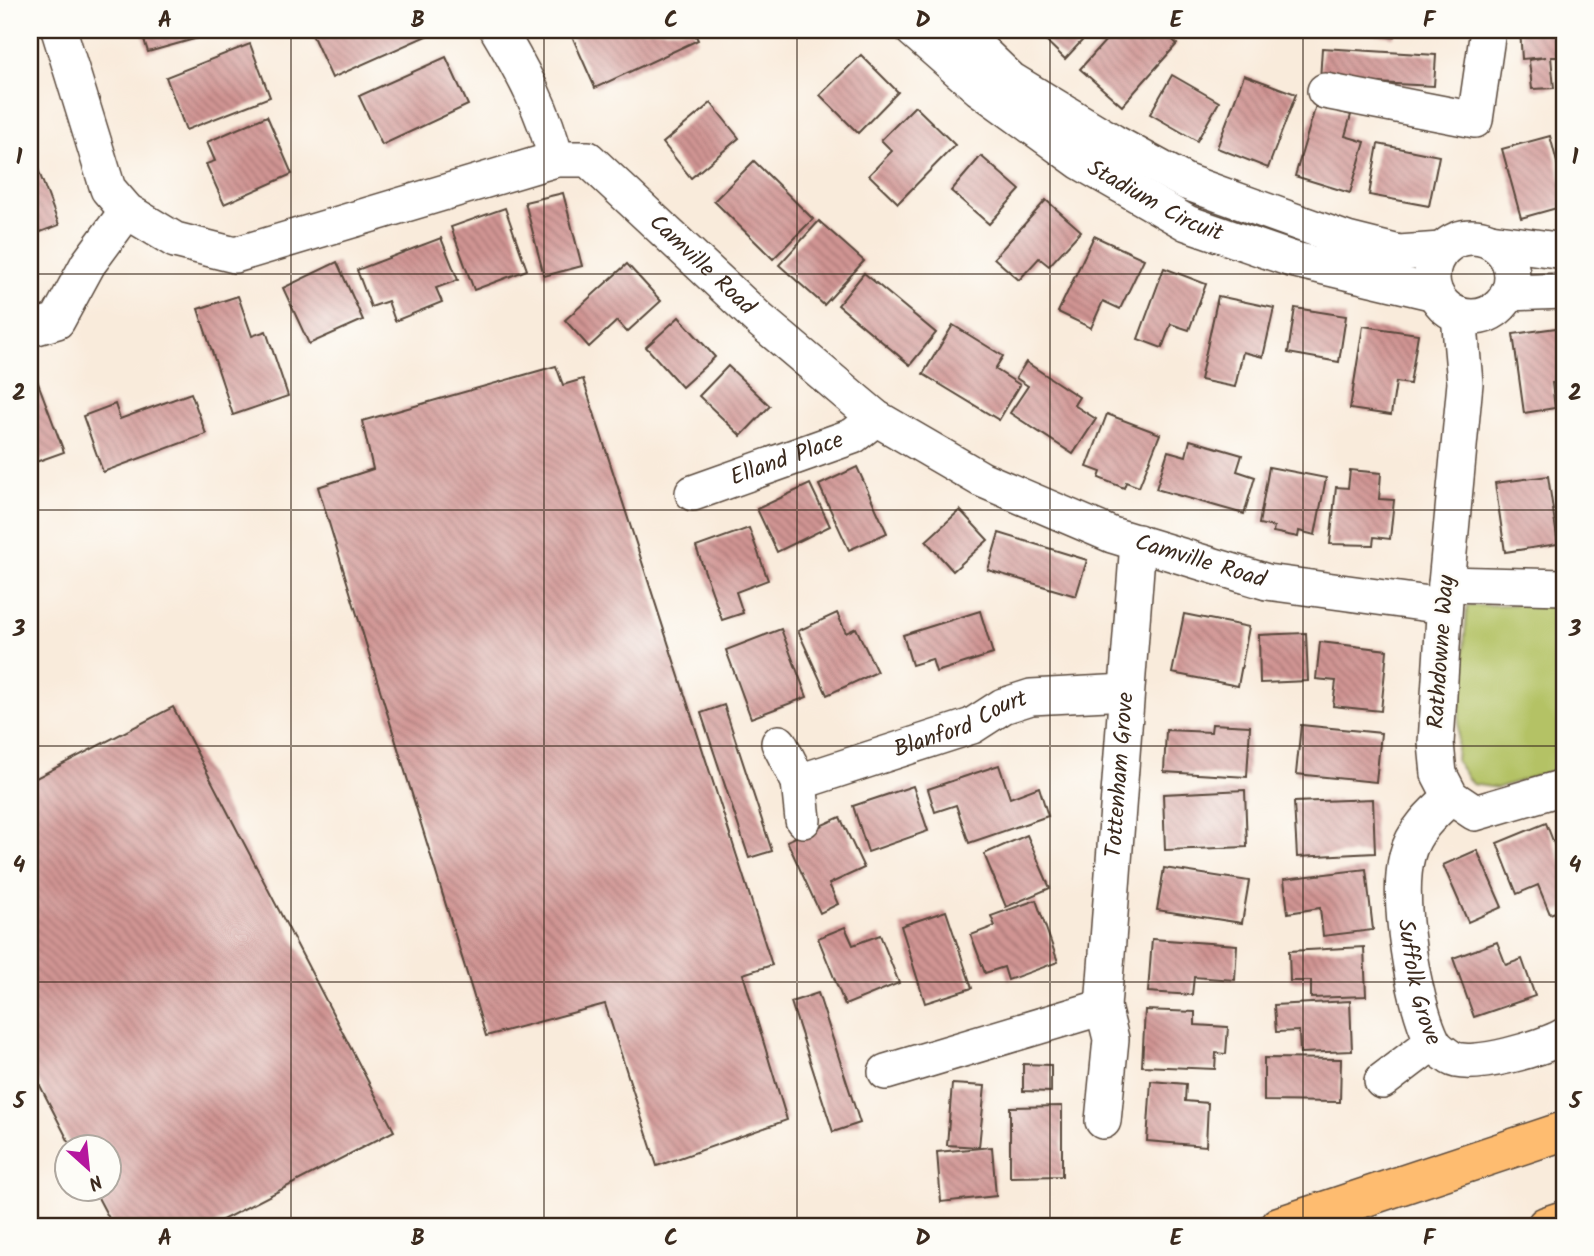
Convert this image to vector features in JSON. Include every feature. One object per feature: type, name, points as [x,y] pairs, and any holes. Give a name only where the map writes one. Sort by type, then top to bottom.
[{"type":"highway","points":[[1279,1226],[1564,1131]]},
{"type":"highway","points":[[1546,1226],[1564,1220]]},
{"type":"street","name":"Camville Road","points":[[59,30],[108,189],[127,211],[175,240],[235,255],[556,159],[588,159],[761,321],[876,418],[981,479],[1138,542],[1267,582],[1445,595],[1564,587]]},
{"type":"street","points":[[498,30],[527,79],[548,126],[556,159]]},
{"type":"street","name":"Stadium Circuit","points":[[913,30],[979,88],[1082,162],[1186,223],[1291,259],[1472,304],[1564,291]]},
{"type":"street","name":"Stadium Circuit","points":[[959,30],[1011,80],[1113,142],[1186,182],[1346,240],[1399,253],[1441,250]]},
{"type":"street","points":[[1325,91],[1475,120],[1488,30]]},
{"type":"street","points":[[30,330],[57,321],[89,264],[127,211]]},
{"type":"street","points":[[1490,241],[1501,249],[1511,266],[1472,304],[1432,268],[1441,250],[1452,241],[1465,237],[1564,251]]},
{"type":"street","name":"Rathdowne Way","points":[[1451,797],[1439,774],[1436,743],[1445,595],[1472,304]]},
{"type":"street","name":"Elland Place","points":[[693,493],[853,436],[876,418]]},
{"type":"street","name":"Tottenham Grove","points":[[1103,1121],[1111,1039],[1103,1007],[1138,542]]},
{"type":"street","name":"Blanford Court","points":[[799,782],[972,726],[1003,706],[1031,696],[1126,692]]},
{"type":"street","points":[[779,743],[799,782],[803,820]]},
{"type":"street","points":[[1451,797],[1475,813],[1564,787]]},
{"type":"street","name":"Suffolk Grove","points":[[1451,797],[1423,823],[1407,856],[1404,914],[1414,983],[1433,1043],[1454,1060],[1483,1062],[1564,1036]]},
{"type":"street","points":[[886,1072],[1077,1012],[1103,1007]]},
{"type":"street","points":[[1382,1081],[1433,1043]]},
{"type":"green space","points":[[1564,603],[1564,767],[1497,788],[1472,784],[1456,761],[1467,606]]},
{"type":"building","points":[[141,30],[223,30],[223,31],[148,52]]},
{"type":"building","points":[[310,30],[432,30],[433,33],[332,78]]},
{"type":"building","points":[[586,30],[693,30],[698,40],[595,88],[572,36]]},
{"type":"building","points":[[1035,30],[1092,30],[1065,59]]},
{"type":"building","points":[[1115,30],[1162,30],[1177,44],[1122,106],[1080,69]]},
{"type":"building","points":[[1345,30],[1395,30],[1394,37]]},
{"type":"building","points":[[1520,30],[1564,30],[1564,57],[1551,57],[1554,88],[1532,89],[1529,60],[1546,57],[1522,59]]},
{"type":"building","points":[[250,44],[270,97],[186,130],[166,77]]},
{"type":"building","points":[[1322,48],[1436,55],[1434,86],[1320,80]]},
{"type":"building","points":[[861,55],[898,92],[858,133],[820,95]]},
{"type":"building","points":[[446,57],[468,105],[382,145],[359,96]]},
{"type":"building","points":[[1172,75],[1219,102],[1197,141],[1150,114]]},
{"type":"building","points":[[1244,75],[1296,94],[1268,168],[1217,148]]},
{"type":"building","points":[[711,103],[739,138],[691,178],[663,143]]},
{"type":"building","points":[[1316,105],[1351,115],[1345,136],[1365,142],[1350,193],[1295,176]]},
{"type":"building","points":[[915,106],[955,145],[898,203],[869,175],[892,151],[881,140]]},
{"type":"building","points":[[267,116],[292,174],[224,204],[206,164],[215,161],[207,142]]},
{"type":"building","points":[[1550,136],[1564,189],[1564,206],[1521,218],[1502,149]]},
{"type":"building","points":[[1378,144],[1439,156],[1429,206],[1369,195]]},
{"type":"building","points":[[33,156],[59,225],[30,236],[30,157]]},
{"type":"building","points":[[981,156],[1020,190],[989,224],[951,191]]},
{"type":"building","points":[[754,161],[813,219],[773,259],[714,201]]},
{"type":"building","points":[[563,193],[582,266],[544,276],[525,202]]},
{"type":"building","points":[[1046,200],[1081,231],[1049,266],[1039,258],[1019,280],[994,258]]},
{"type":"building","points":[[505,208],[527,270],[474,290],[451,227]]},
{"type":"building","points":[[819,221],[864,261],[824,305],[779,265]]},
{"type":"building","points":[[1094,236],[1144,259],[1120,309],[1103,301],[1091,328],[1058,312]]},
{"type":"building","points":[[441,238],[458,280],[436,288],[442,302],[395,321],[388,301],[371,307],[357,270]]},
{"type":"building","points":[[337,262],[363,320],[309,344],[283,288]]},
{"type":"building","points":[[627,264],[661,301],[627,332],[617,321],[589,347],[565,320]]},
{"type":"building","points":[[1164,268],[1206,284],[1189,330],[1171,324],[1162,348],[1138,339]]},
{"type":"building","points":[[864,273],[936,333],[910,365],[838,305]]},
{"type":"building","points":[[238,296],[252,336],[266,331],[288,396],[233,415],[198,309]]},
{"type":"building","points":[[1218,296],[1274,308],[1263,357],[1243,352],[1235,387],[1200,380]]},
{"type":"building","points":[[1295,308],[1346,316],[1339,362],[1288,353]]},
{"type":"building","points":[[679,317],[715,357],[682,387],[646,347]]},
{"type":"building","points":[[953,325],[1003,356],[995,369],[1020,385],[999,420],[923,374]]},
{"type":"building","points":[[1363,326],[1418,334],[1410,384],[1396,382],[1391,415],[1350,409]]},
{"type":"building","points":[[1564,327],[1564,382],[1552,383],[1555,408],[1524,413],[1513,334]]},
{"type":"building","points":[[1026,362],[1079,397],[1074,405],[1096,419],[1073,454],[1010,413],[1028,386],[1016,378]]},
{"type":"building","points":[[556,366],[563,385],[583,379],[772,965],[743,974],[787,1120],[657,1166],[605,1004],[486,1036],[318,487],[373,469],[362,421]]},
{"type":"building","points":[[728,366],[770,406],[741,436],[699,396]]},
{"type":"building","points":[[35,375],[64,452],[30,464],[30,377]]},
{"type":"building","points":[[191,393],[206,434],[103,472],[83,416],[115,404],[120,419]]},
{"type":"building","points":[[1107,414],[1160,434],[1139,487],[1126,482],[1124,488],[1099,478],[1101,472],[1087,467]]},
{"type":"building","points":[[1190,440],[1242,455],[1237,471],[1255,477],[1244,514],[1156,489],[1168,451],[1186,456]]},
{"type":"building","points":[[857,467],[887,533],[849,550],[819,485]]},
{"type":"building","points":[[1269,467],[1326,478],[1315,535],[1299,531],[1298,537],[1273,532],[1274,527],[1259,524]]},
{"type":"building","points":[[1350,470],[1381,473],[1379,499],[1394,500],[1390,539],[1374,537],[1373,545],[1330,544],[1336,487],[1348,488]]},
{"type":"building","points":[[1548,476],[1558,544],[1505,552],[1495,483]]},
{"type":"building","points":[[810,484],[830,526],[777,552],[757,509]]},
{"type":"building","points":[[960,510],[988,540],[953,571],[926,541]]},
{"type":"building","points":[[749,528],[768,580],[736,592],[743,613],[722,620],[696,547]]},
{"type":"building","points":[[999,533],[1087,560],[1076,596],[988,570]]},
{"type":"building","points":[[980,611],[993,654],[936,672],[932,659],[912,665],[903,635]]},
{"type":"building","points":[[837,613],[846,633],[856,628],[877,672],[827,695],[798,631]]},
{"type":"building","points":[[1184,614],[1249,627],[1238,686],[1172,673]]},
{"type":"building","points":[[781,629],[807,697],[751,718],[726,650]]},
{"type":"building","points":[[1306,633],[1308,681],[1260,683],[1259,635]]},
{"type":"building","points":[[1320,642],[1387,650],[1381,711],[1333,706],[1336,681],[1316,679]]},
{"type":"building","points":[[724,705],[772,851],[749,858],[701,713]]},
{"type":"building","points":[[173,707],[394,1131],[211,1226],[113,1226],[101,1204],[122,1204],[122,1134],[65,1134],[30,1066],[30,781]]},
{"type":"building","points":[[1212,724],[1250,726],[1247,777],[1164,772],[1166,730],[1211,732]]},
{"type":"building","points":[[1301,725],[1381,733],[1376,782],[1296,774]]},
{"type":"building","points":[[999,765],[1010,798],[1039,787],[1048,816],[969,843],[956,805],[935,812],[928,789]]},
{"type":"building","points":[[913,786],[928,831],[868,852],[853,806]]},
{"type":"building","points":[[1245,790],[1247,847],[1165,850],[1163,794]]},
{"type":"building","points":[[1373,799],[1375,853],[1297,857],[1294,802]]},
{"type":"building","points":[[840,817],[864,868],[829,884],[838,904],[820,913],[787,841]]},
{"type":"building","points":[[1546,823],[1564,869],[1564,909],[1550,914],[1538,885],[1517,894],[1497,843]]},
{"type":"building","points":[[1564,826],[1564,848],[1556,830]]},
{"type":"building","points":[[1027,835],[1050,888],[1006,907],[984,854]]},
{"type":"building","points":[[1477,850],[1502,907],[1468,922],[1443,865]]},
{"type":"building","points":[[1164,868],[1249,881],[1242,923],[1157,910]]},
{"type":"building","points":[[1366,869],[1373,930],[1323,936],[1320,908],[1288,913],[1284,879]]},
{"type":"building","points":[[1036,900],[1058,962],[1008,980],[1004,967],[985,973],[971,935],[995,926],[991,916]]},
{"type":"building","points":[[946,911],[972,988],[925,1003],[901,926]]},
{"type":"building","points":[[845,927],[853,945],[880,935],[899,983],[845,1005],[818,938]]},
{"type":"building","points":[[1152,939],[1237,945],[1235,980],[1194,977],[1192,995],[1148,992]]},
{"type":"building","points":[[1497,942],[1506,965],[1522,959],[1535,996],[1474,1017],[1453,958]]},
{"type":"building","points":[[1364,947],[1366,996],[1311,998],[1311,981],[1290,981],[1289,951]]},
{"type":"building","points":[[818,993],[860,1123],[833,1132],[791,1002]]},
{"type":"building","points":[[1350,1001],[1352,1051],[1300,1053],[1299,1031],[1276,1032],[1274,1005]]},
{"type":"building","points":[[1145,1010],[1195,1012],[1195,1025],[1228,1027],[1226,1054],[1216,1053],[1215,1069],[1142,1066]]},
{"type":"building","points":[[1264,1058],[1341,1059],[1340,1102],[1264,1101]]},
{"type":"building","points":[[1023,1064],[1051,1065],[1051,1092],[1023,1091]]},
{"type":"building","points":[[1151,1081],[1186,1084],[1185,1101],[1208,1103],[1206,1146],[1147,1141]]},
{"type":"building","points":[[952,1084],[985,1086],[979,1147],[947,1145]]},
{"type":"building","points":[[1062,1106],[1062,1176],[1010,1177],[1010,1107]]},
{"type":"building","points":[[992,1147],[996,1196],[941,1202],[937,1152]]}]
